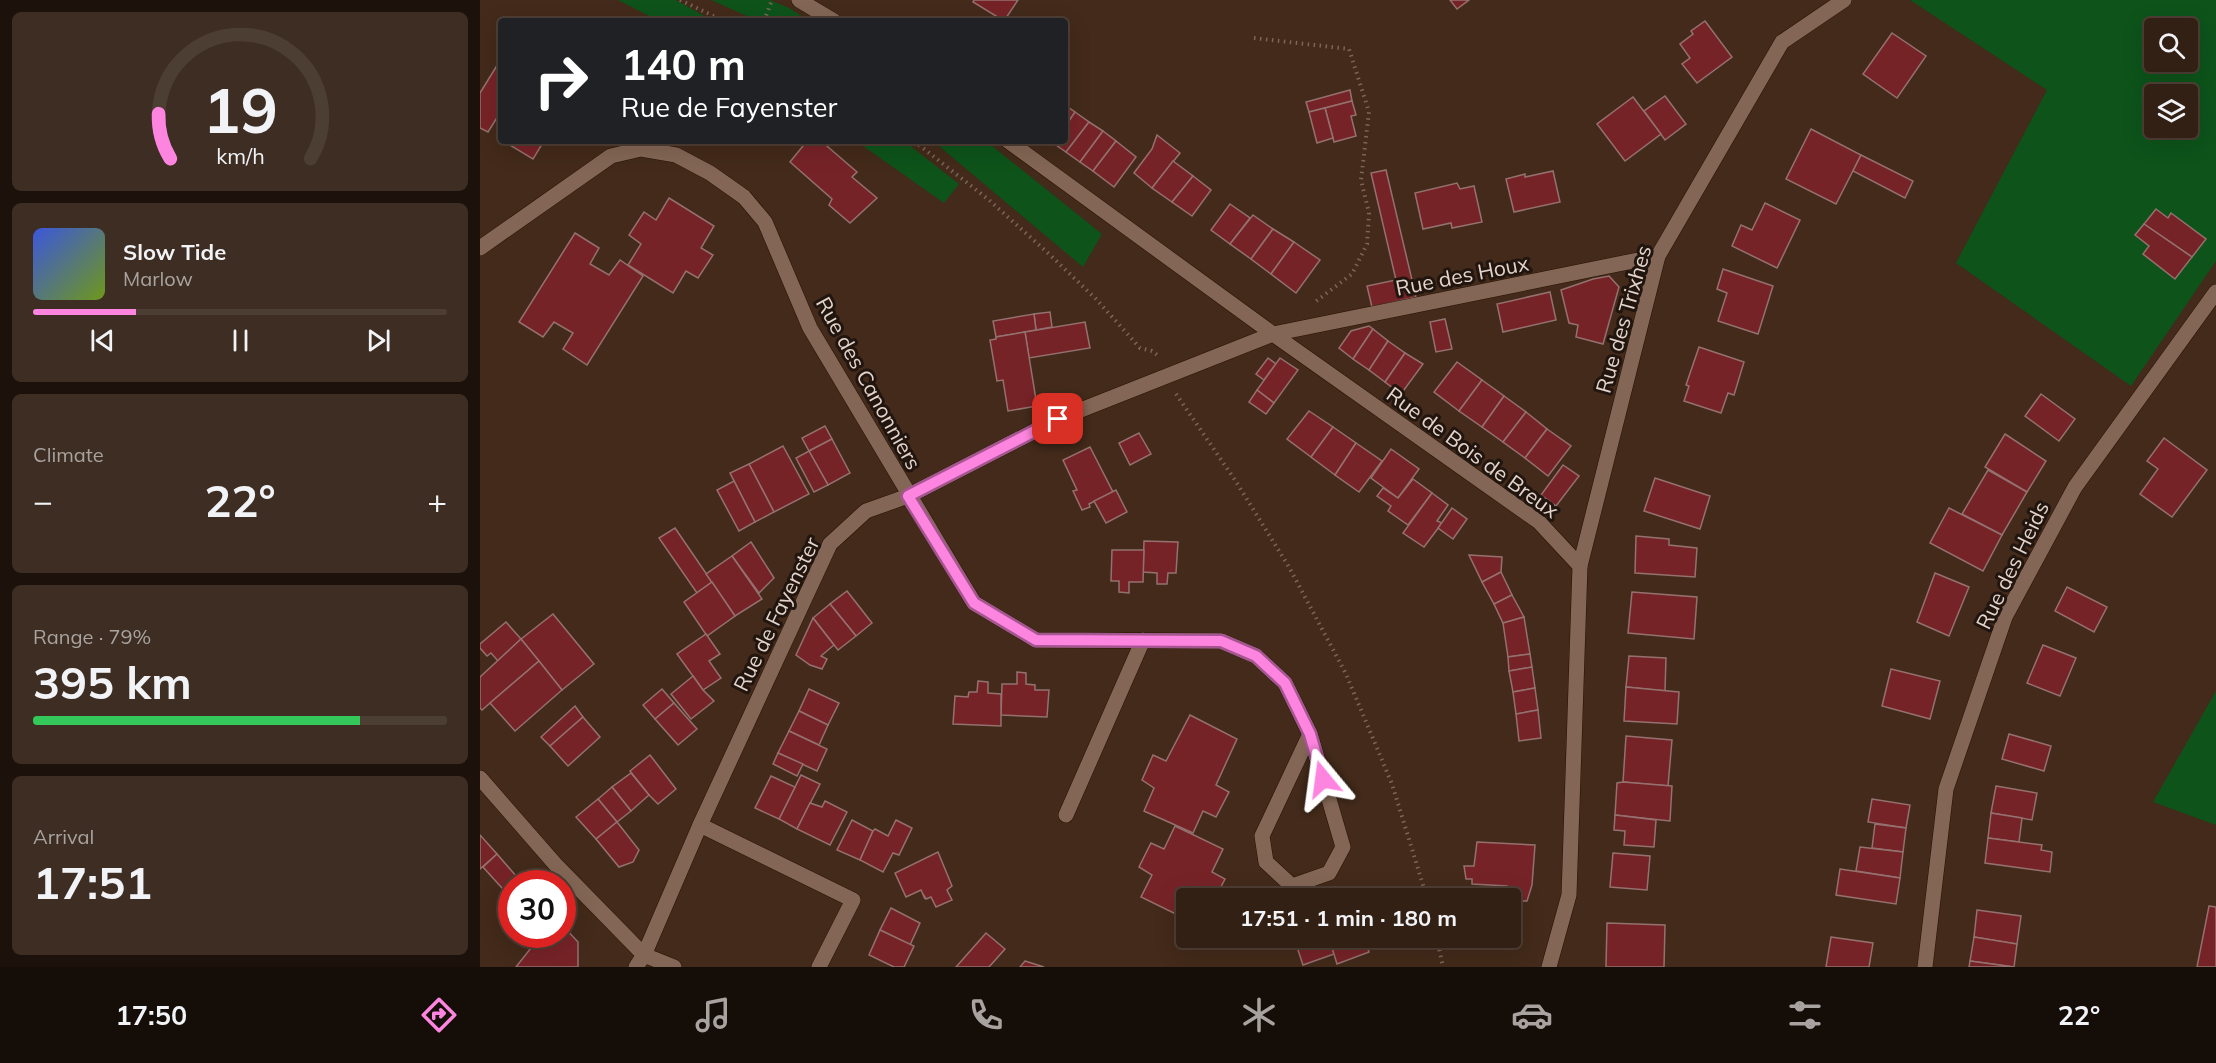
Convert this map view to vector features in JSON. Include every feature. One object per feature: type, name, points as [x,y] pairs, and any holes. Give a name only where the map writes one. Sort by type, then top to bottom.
[{"type":"street","points":[[799,0],[829,18]]},
{"type":"street","name":"Rue des Trixhes","points":[[1580,566],[1658,256],[1782,42],[1845,0]]},
{"type":"street","name":"Rue de Bois de Breux","points":[[1012,144],[1273,334],[1539,522],[1580,566]]},
{"type":"street","name":"Rue des Canonniers","points":[[480,248],[611,156],[641,149],[676,155],[710,173],[744,197],[765,222],[810,328],[908,496],[974,603],[1036,640],[1221,641],[1256,656],[1285,683],[1310,734],[1343,847],[1329,873],[1292,886],[1266,862],[1262,836],[1310,734]]},
{"type":"street","name":"Rue des Houx","points":[[1273,334],[1658,256]]},
{"type":"street","name":"Rue des Heids","points":[[1925,967],[1946,789],[2005,617],[2075,487],[2216,292]]},
{"type":"street","name":"Rue de Fayenster","points":[[640,961],[830,543],[866,511],[908,496],[1058,419],[1273,334]]},
{"type":"street","points":[[1549,967],[1569,895],[1580,566]]},
{"type":"street","points":[[1066,815],[1143,640]]},
{"type":"street","points":[[480,778],[640,961],[674,967]]},
{"type":"street","points":[[700,825],[854,900],[819,967]]},
{"type":"path","points":[[681,0],[718,18]]},
{"type":"path","points":[[765,18],[772,0]]},
{"type":"path","points":[[1254,38],[1349,49],[1369,112],[1361,180],[1369,213],[1367,243],[1352,274],[1310,306]]},
{"type":"path","points":[[918,144],[989,200],[1049,254],[1096,299],[1140,348]]},
{"type":"path","points":[[1182,405],[1235,480],[1289,567],[1346,674],[1392,784],[1424,888]]},
{"type":"path","points":[[1439,948],[1443,967]]},
{"type":"green space","points":[[618,0],[676,0],[708,18],[653,18]]},
{"type":"green space","points":[[711,0],[770,0],[804,18],[751,18]]},
{"type":"green space","points":[[1910,0],[2216,0],[2216,261],[2131,386],[1956,263],[2047,90]]},
{"type":"green space","points":[[860,144],[908,144],[959,184],[944,203]]},
{"type":"green space","points":[[937,144],[990,144],[1102,234],[1083,267]]},
{"type":"green space","points":[[2216,691],[2216,825],[2153,802]]},
{"type":"building","points":[[974,0],[1018,0],[1006,18],[999,18],[973,2]]},
{"type":"building","points":[[1450,0],[1469,0],[1457,9]]},
{"type":"building","points":[[1705,21],[1732,57],[1697,83],[1682,64],[1690,58],[1680,44],[1693,34],[1691,31]]},
{"type":"building","points":[[1892,33],[1926,56],[1897,98],[1863,74]]},
{"type":"building","points":[[498,64],[498,116],[488,132],[480,128],[480,93]]},
{"type":"building","points":[[1350,90],[1352,101],[1309,112],[1306,102]]},
{"type":"building","points":[[1665,96],[1686,124],[1665,140],[1644,111]]},
{"type":"building","points":[[1633,97],[1661,134],[1625,161],[1597,124]]},
{"type":"building","points":[[1352,101],[1356,115],[1351,116],[1356,136],[1334,142],[1325,108]]},
{"type":"building","points":[[1068,107],[1075,112],[1068,122]]},
{"type":"building","points":[[1325,108],[1333,138],[1317,143],[1309,112]]},
{"type":"building","points":[[1075,112],[1089,122],[1066,152],[1054,144],[1068,144],[1068,122]]},
{"type":"building","points":[[1089,122],[1103,131],[1080,162],[1066,152]]},
{"type":"building","points":[[1811,129],[1861,155],[1836,204],[1786,179]]},
{"type":"building","points":[[1103,131],[1116,141],[1093,171],[1080,162]]},
{"type":"building","points":[[1157,135],[1180,153],[1152,188],[1134,173],[1152,149]]},
{"type":"building","points":[[1116,141],[1136,157],[1114,187],[1093,171]]},
{"type":"building","points":[[508,144],[542,144],[533,159]]},
{"type":"building","points":[[805,144],[824,144],[857,172],[852,177],[877,198],[850,223],[829,205],[832,199],[790,162]]},
{"type":"building","points":[[1861,155],[1913,181],[1905,198],[1853,171]]},
{"type":"building","points":[[1173,161],[1193,176],[1172,202],[1152,188]]},
{"type":"building","points":[[1386,170],[1416,297],[1372,307],[1367,286],[1396,280],[1371,173]]},
{"type":"building","points":[[1553,171],[1560,202],[1514,212],[1506,179]]},
{"type":"building","points":[[1193,176],[1211,190],[1192,216],[1172,202]]},
{"type":"building","points":[[1457,183],[1460,189],[1474,186],[1482,222],[1452,228],[1451,223],[1423,229],[1415,193]]},
{"type":"building","points":[[669,198],[714,226],[701,248],[713,255],[698,278],[686,271],[673,293],[628,265],[641,244],[629,235],[644,212],[656,220]]},
{"type":"building","points":[[1765,203],[1800,220],[1777,268],[1732,246],[1741,225],[1752,230]]},
{"type":"building","points":[[1230,204],[1250,218],[1230,244],[1211,230]]},
{"type":"building","points":[[2156,209],[2168,218],[2171,213],[2206,239],[2192,257],[2144,224]]},
{"type":"building","points":[[1253,215],[1273,229],[1251,259],[1230,244]]},
{"type":"building","points":[[2144,224],[2192,257],[2175,279],[2143,254],[2149,246],[2135,235]]},
{"type":"building","points":[[1273,229],[1294,242],[1271,274],[1251,259]]},
{"type":"building","points":[[575,233],[599,248],[590,264],[609,275],[620,260],[643,276],[587,365],[563,349],[573,333],[554,322],[543,337],[519,322]]},
{"type":"building","points":[[1294,242],[1320,260],[1296,293],[1271,274]]},
{"type":"building","points":[[1723,269],[1773,286],[1758,334],[1718,321],[1727,293],[1717,289]]},
{"type":"building","points":[[1609,276],[1619,287],[1603,344],[1576,337],[1578,325],[1569,323],[1561,290]]},
{"type":"building","points":[[1550,292],[1556,320],[1503,332],[1497,304]]},
{"type":"building","points":[[1050,312],[1052,327],[1036,330],[1034,314]]},
{"type":"building","points":[[1034,314],[1036,330],[996,337],[993,321]]},
{"type":"building","points":[[1445,319],[1452,349],[1436,352],[1430,322]]},
{"type":"building","points":[[1085,322],[1090,348],[1029,358],[1025,332]]},
{"type":"building","points":[[1369,326],[1373,329],[1353,359],[1339,348],[1351,331]]},
{"type":"building","points":[[1373,329],[1388,341],[1369,370],[1353,359]]},
{"type":"building","points":[[1025,332],[1037,406],[1008,411],[1003,380],[997,381],[990,340]]},
{"type":"building","points":[[1388,341],[1405,353],[1385,382],[1369,370]]},
{"type":"building","points":[[1699,347],[1744,362],[1734,395],[1728,393],[1721,413],[1684,401],[1689,386],[1686,385]]},
{"type":"building","points":[[1405,353],[1423,364],[1401,394],[1385,382]]},
{"type":"building","points":[[1268,358],[1276,364],[1264,380],[1256,374]]},
{"type":"building","points":[[1280,358],[1298,370],[1274,403],[1257,390]]},
{"type":"building","points":[[1457,362],[1482,380],[1459,411],[1434,392]]},
{"type":"building","points":[[1482,380],[1504,396],[1482,427],[1459,411]]},
{"type":"building","points":[[1257,390],[1274,403],[1266,414],[1249,402]]},
{"type":"building","points":[[2041,394],[2075,419],[2059,441],[2025,416]]},
{"type":"building","points":[[1504,396],[1526,412],[1503,442],[1482,427]]},
{"type":"building","points":[[1309,411],[1333,427],[1311,457],[1287,439]]},
{"type":"building","points":[[1526,412],[1547,429],[1525,458],[1503,442]]},
{"type":"building","points":[[825,426],[832,439],[809,451],[802,438]]},
{"type":"building","points":[[1333,427],[1356,443],[1335,475],[1311,457]]},
{"type":"building","points":[[1547,429],[1571,446],[1548,476],[1525,458]]},
{"type":"building","points":[[1139,433],[1151,454],[1130,465],[1119,443]]},
{"type":"building","points":[[2005,434],[2046,461],[2027,492],[1985,467]]},
{"type":"building","points":[[2164,438],[2207,470],[2172,517],[2140,494],[2158,469],[2147,461]]},
{"type":"building","points":[[832,439],[850,473],[828,485],[809,451]]},
{"type":"building","points":[[1356,443],[1382,461],[1359,492],[1335,475]]},
{"type":"building","points":[[783,446],[809,494],[774,512],[749,464]]},
{"type":"building","points":[[1090,447],[1113,492],[1082,510],[1073,491],[1077,490],[1063,460]]},
{"type":"building","points":[[1391,449],[1419,469],[1398,498],[1371,478]]},
{"type":"building","points":[[809,451],[828,485],[814,492],[796,458]]},
{"type":"building","points":[[749,464],[774,512],[755,522],[730,473]]},
{"type":"building","points":[[1563,465],[1579,476],[1556,506],[1541,495]]},
{"type":"building","points":[[1988,470],[2027,492],[2002,535],[1962,514]]},
{"type":"building","points":[[1655,478],[1710,496],[1700,529],[1644,511]]},
{"type":"building","points":[[1413,479],[1432,493],[1408,525],[1388,511],[1391,506],[1377,496],[1383,488],[1398,498]]},
{"type":"building","points":[[734,481],[755,522],[739,531],[717,490]]},
{"type":"building","points":[[1116,490],[1127,512],[1106,523],[1094,501]]},
{"type":"building","points":[[1432,493],[1448,505],[1437,521],[1442,523],[1424,547],[1403,533]]},
{"type":"building","points":[[1452,508],[1467,519],[1453,539],[1438,528]]},
{"type":"building","points":[[1949,508],[2002,535],[1983,571],[1930,543]]},
{"type":"building","points":[[675,528],[712,582],[697,593],[659,538]]},
{"type":"building","points":[[1636,536],[1669,539],[1669,545],[1697,548],[1695,577],[1635,573]]},
{"type":"building","points":[[1144,541],[1178,542],[1176,573],[1168,573],[1167,584],[1157,584],[1157,573],[1143,572]]},
{"type":"building","points":[[751,542],[774,578],[759,593],[732,556]]},
{"type":"building","points":[[1112,550],[1144,550],[1143,582],[1129,582],[1129,593],[1119,592],[1119,581],[1111,581]]},
{"type":"building","points":[[1469,555],[1502,557],[1501,572],[1482,582]]},
{"type":"building","points":[[732,556],[762,599],[735,616],[706,574]]},
{"type":"building","points":[[1501,572],[1512,595],[1494,604],[1482,582]]},
{"type":"building","points":[[1935,573],[1969,587],[1949,636],[1917,622]]},
{"type":"building","points":[[712,582],[735,616],[707,636],[684,602]]},
{"type":"building","points":[[2067,587],[2107,607],[2094,632],[2055,611]]},
{"type":"building","points":[[847,591],[872,623],[856,636],[830,604]]},
{"type":"building","points":[[1632,592],[1697,597],[1694,639],[1628,633]]},
{"type":"building","points":[[1512,595],[1524,617],[1503,623],[1494,604]]},
{"type":"building","points":[[830,604],[856,636],[838,650],[813,618]]},
{"type":"building","points":[[553,614],[594,664],[562,690],[521,639]]},
{"type":"building","points":[[1524,617],[1530,654],[1508,657],[1503,623]]},
{"type":"building","points":[[813,618],[834,645],[821,656],[827,659],[822,669],[810,665],[796,655]]},
{"type":"building","points":[[506,622],[521,639],[498,661],[491,653],[487,656],[480,648],[480,644]]},
{"type":"building","points":[[706,634],[720,654],[709,661],[721,678],[703,690],[677,654]]},
{"type":"building","points":[[521,639],[539,661],[482,710],[480,708],[480,677]]},
{"type":"building","points":[[2043,645],[2076,658],[2060,696],[2027,683]]},
{"type":"building","points":[[1530,654],[1532,667],[1509,671],[1508,657]]},
{"type":"building","points":[[1629,656],[1666,658],[1665,691],[1626,687]]},
{"type":"building","points":[[539,661],[562,690],[515,731],[490,703]]},
{"type":"building","points":[[1532,667],[1535,688],[1513,692],[1509,671]]},
{"type":"building","points":[[1891,669],[1940,681],[1930,719],[1882,706]]},
{"type":"building","points":[[1017,672],[1026,673],[1026,684],[1035,685],[1035,690],[1049,690],[1047,717],[1001,715],[1002,684],[1017,684]]},
{"type":"building","points":[[693,676],[714,701],[691,719],[671,694]]},
{"type":"building","points":[[978,681],[988,682],[988,693],[1001,694],[1001,726],[953,724],[955,696],[968,697],[969,692],[977,692]]},
{"type":"building","points":[[1626,687],[1679,692],[1677,724],[1624,721]]},
{"type":"building","points":[[1535,688],[1538,710],[1516,714],[1513,692]]},
{"type":"building","points":[[662,689],[674,703],[655,719],[643,705]]},
{"type":"building","points":[[809,689],[839,703],[828,725],[799,711]]},
{"type":"building","points":[[674,703],[697,729],[678,745],[655,719]]},
{"type":"building","points":[[575,706],[583,717],[550,746],[541,737]]},
{"type":"building","points":[[1538,710],[1541,738],[1519,741],[1516,714]]},
{"type":"building","points":[[799,711],[828,725],[819,745],[789,731]]},
{"type":"building","points":[[1190,715],[1237,739],[1216,785],[1229,792],[1216,817],[1203,811],[1193,833],[1144,811],[1154,788],[1142,780],[1153,755],[1166,761]]},
{"type":"building","points":[[583,717],[600,737],[568,766],[550,746]]},
{"type":"building","points":[[789,731],[827,749],[817,771],[778,753]]},
{"type":"building","points":[[2009,734],[2051,746],[2044,771],[2002,759]]},
{"type":"building","points":[[1626,736],[1672,740],[1668,786],[1623,782]]},
{"type":"building","points":[[778,753],[803,764],[797,776],[773,764]]},
{"type":"building","points":[[650,755],[676,789],[658,804],[630,771]]},
{"type":"building","points":[[631,773],[649,795],[631,811],[612,787]]},
{"type":"building","points":[[801,775],[820,784],[797,829],[779,819]]},
{"type":"building","points":[[771,776],[795,787],[779,819],[755,808]]},
{"type":"building","points":[[1617,783],[1672,786],[1670,821],[1615,815]]},
{"type":"building","points":[[1996,786],[2037,793],[2032,820],[1991,813]]},
{"type":"building","points":[[612,787],[631,811],[617,822],[598,799]]},
{"type":"building","points":[[598,799],[617,822],[596,839],[576,817]]},
{"type":"building","points":[[1872,799],[1910,805],[1906,828],[1868,822]]},
{"type":"building","points":[[825,801],[847,812],[830,845],[797,829],[810,803],[822,807]]},
{"type":"building","points":[[1991,813],[2022,818],[2019,842],[1988,838]]},
{"type":"building","points":[[1615,815],[1656,820],[1654,847],[1624,845],[1625,831],[1614,830]]},
{"type":"building","points":[[852,820],[873,831],[860,860],[837,850]]},
{"type":"building","points":[[896,820],[912,828],[899,855],[893,853],[883,872],[860,860],[873,831],[875,829],[888,836]]},
{"type":"building","points":[[617,822],[639,850],[633,862],[619,867],[596,839]]},
{"type":"building","points":[[1875,824],[1906,828],[1903,852],[1872,848]]},
{"type":"building","points":[[1175,826],[1223,849],[1212,872],[1225,879],[1220,888],[1176,888],[1176,914],[1141,897],[1152,875],[1139,867],[1151,843],[1164,849]]},
{"type":"building","points":[[480,835],[497,854],[480,869]]},
{"type":"building","points":[[1988,838],[2042,845],[2041,850],[2052,852],[2050,872],[1985,863]]},
{"type":"building","points":[[1477,842],[1535,845],[1532,885],[1527,901],[1521,901],[1521,888],[1472,884],[1472,879],[1466,879],[1464,866],[1474,866]]},
{"type":"building","points":[[1860,847],[1903,852],[1900,878],[1856,871]]},
{"type":"building","points":[[938,852],[952,886],[947,890],[952,900],[936,907],[931,897],[926,899],[923,894],[925,899],[921,890],[906,897],[895,873]]},
{"type":"building","points":[[1613,853],[1650,856],[1647,890],[1610,887]]},
{"type":"building","points":[[497,854],[511,870],[498,870],[498,884],[483,867]]},
{"type":"building","points":[[1840,869],[1900,878],[1896,904],[1836,895]]},
{"type":"building","points":[[2209,906],[2216,907],[2216,967],[2197,967]]},
{"type":"building","points":[[891,908],[920,923],[910,945],[880,930]]},
{"type":"building","points":[[1977,910],[2021,916],[2017,944],[1974,937]]},
{"type":"building","points":[[1607,923],[1665,925],[1664,967],[1606,967]]},
{"type":"building","points":[[880,930],[914,946],[904,967],[894,967],[869,955]]},
{"type":"building","points":[[986,933],[1005,949],[989,967],[956,967]]},
{"type":"building","points":[[1831,937],[1873,943],[1869,967],[1826,967]]},
{"type":"building","points":[[1974,937],[2017,944],[2014,967],[1970,961]]},
{"type":"building","points":[[576,940],[578,942],[578,967],[516,967],[531,948],[576,948]]},
{"type":"building","points":[[1297,948],[1332,948],[1334,954],[1303,965]]},
{"type":"building","points":[[1332,948],[1368,948],[1369,952],[1337,964]]},
{"type":"building","points":[[1025,961],[1044,967],[1020,967]]},
{"type":"building","points":[[1970,961],[2014,967],[1969,967]]},
{"type":"route","points":[[1058,419],[908,496],[974,603],[1036,640],[1221,641],[1256,656],[1285,683],[1310,734],[1323,779]]}]
